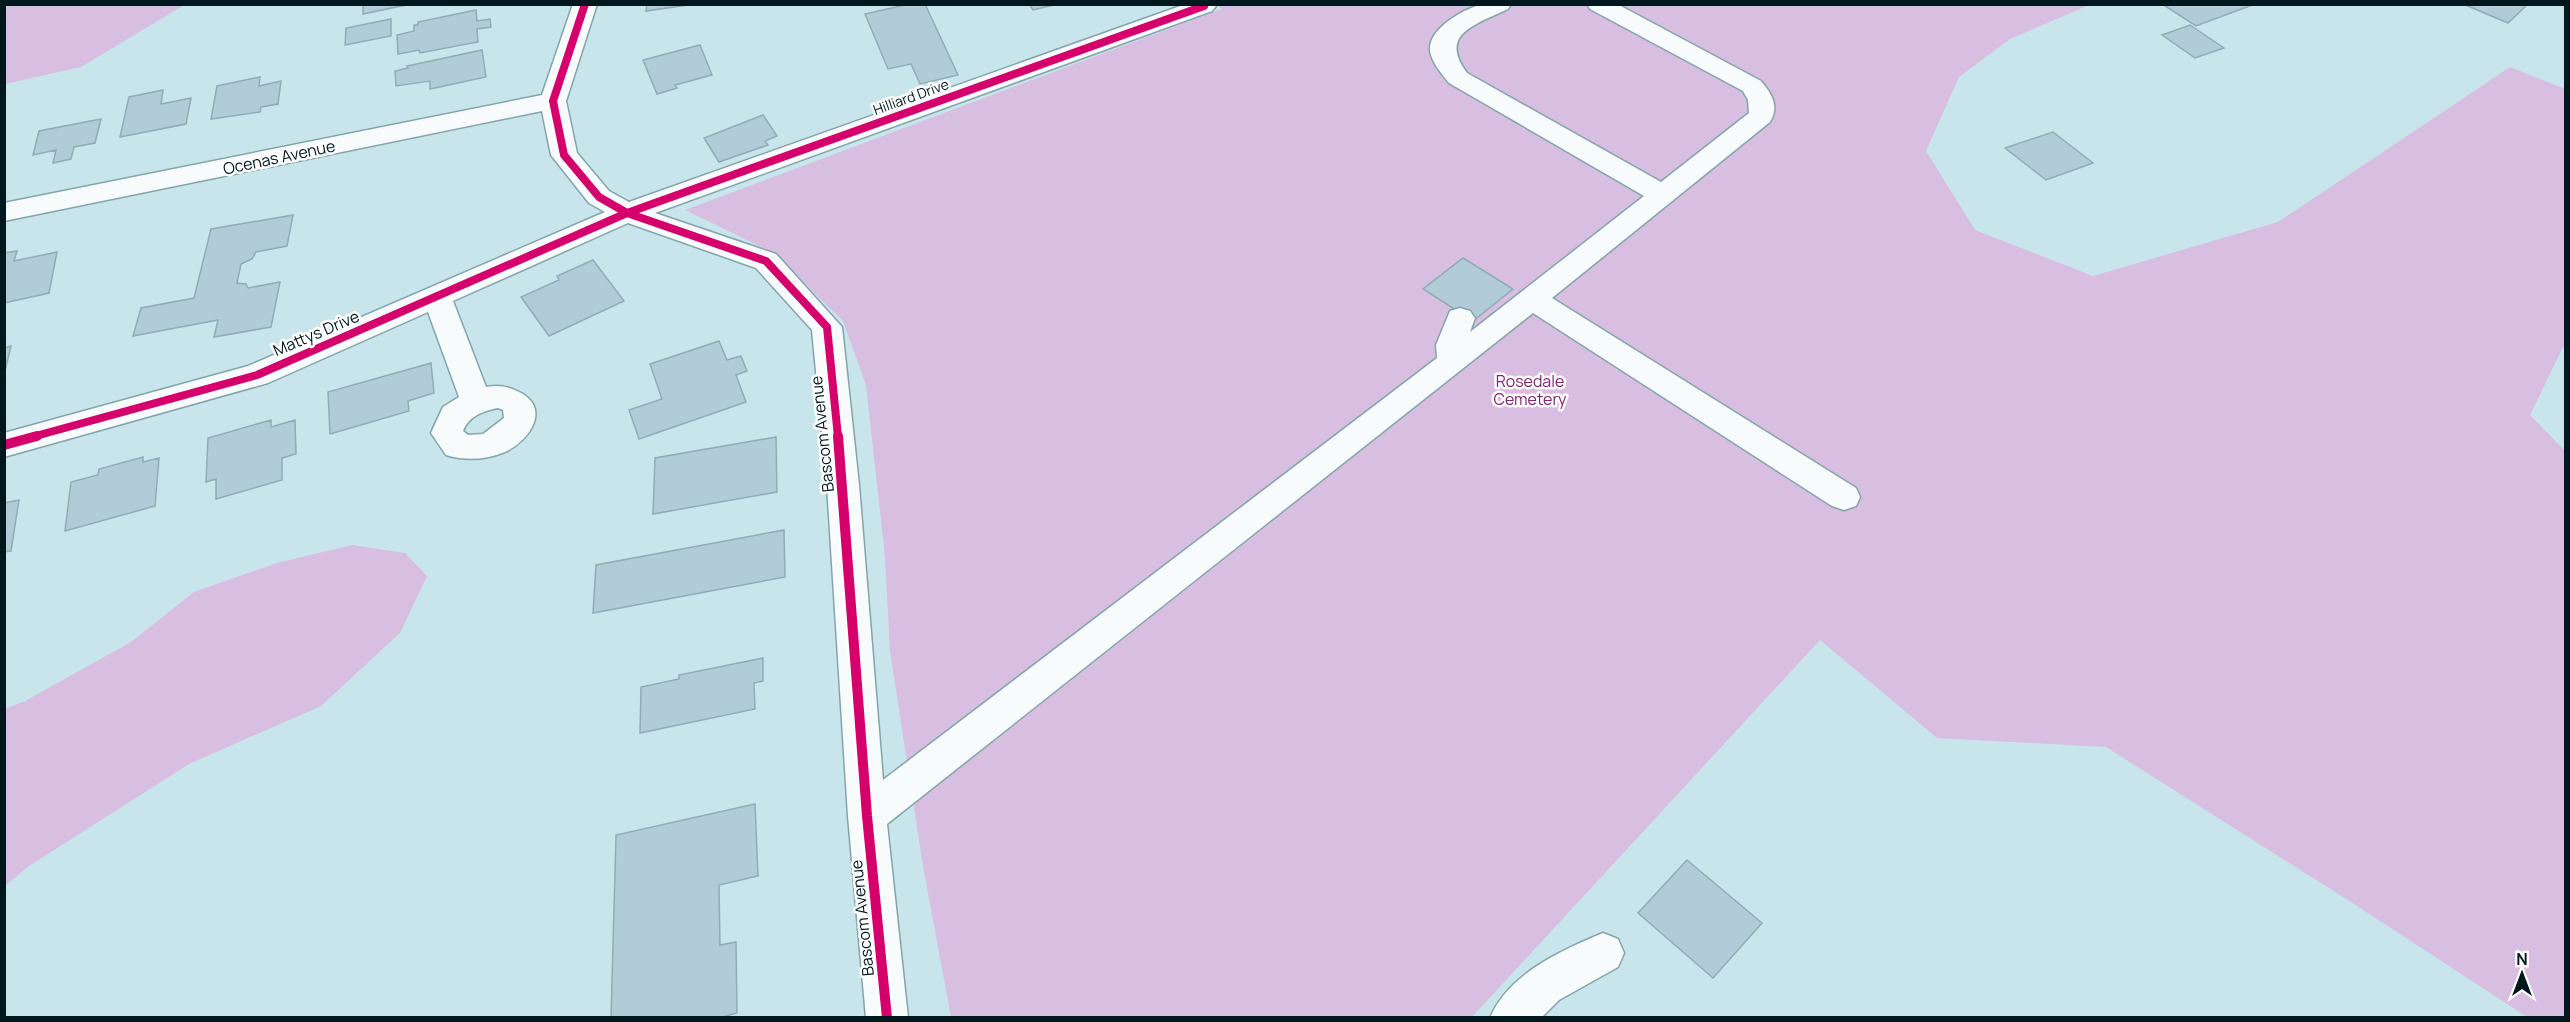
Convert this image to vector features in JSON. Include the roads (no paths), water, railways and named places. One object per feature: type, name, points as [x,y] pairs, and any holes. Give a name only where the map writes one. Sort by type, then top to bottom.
[{"type":"street","name":"Bascom Avenue","points":[[585,4],[553,101],[564,155],[599,197],[627,213],[766,261],[827,327],[843,485],[867,816],[887,1017]]},
{"type":"street","points":[[1500,4],[1449,31],[1443,43],[1442,54],[1458,78],[1663,194]]},
{"type":"street","points":[[867,816],[1453,362],[1754,124],[1761,116],[1764,106],[1752,86],[1598,4]]},
{"type":"street","name":"Hilliard Drive","points":[[627,213],[1204,6]]},
{"type":"street","name":"Ocenas Avenue","points":[[4,213],[553,101]]},
{"type":"street","name":"Mattys Drive","points":[[4,446],[256,375],[437,298],[627,213]]},
{"type":"street","points":[[437,298],[476,401]]},
{"type":"street","points":[[1532,299],[1844,497]]},
{"type":"street","points":[[1453,362],[1451,345],[1460,318]]},
{"type":"street","points":[[1511,1017],[1544,985],[1603,953]]},
{"type":"park label","name":"Rosedale Cemetery","points":[[1530,390]]}]
